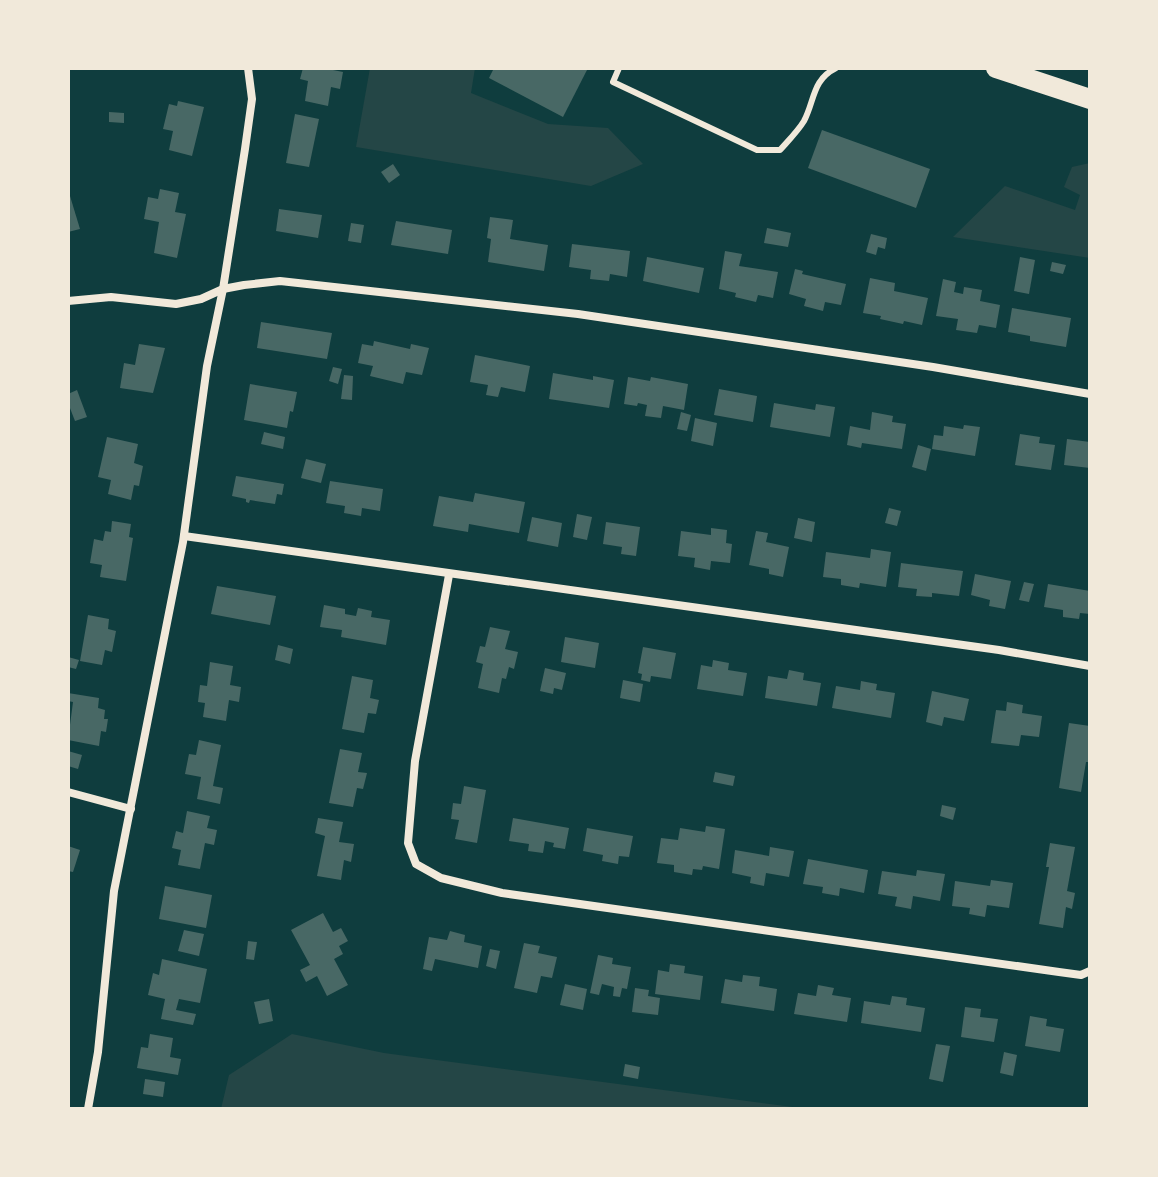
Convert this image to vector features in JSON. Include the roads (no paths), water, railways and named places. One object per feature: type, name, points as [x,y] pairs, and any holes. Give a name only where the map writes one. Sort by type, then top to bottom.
[{"type":"main road","points":[[996,68],[1090,99]]},
{"type":"street","points":[[88,1109],[98,1052],[114,891],[184,536],[207,366],[223,289],[252,99],[248,68]]},
{"type":"street","points":[[68,301],[111,297],[176,304],[201,299],[223,289],[280,281],[578,314],[933,367],[1090,394]]},
{"type":"street","points":[[184,536],[1090,666]]},
{"type":"street","points":[[449,575],[415,761],[408,843],[416,864],[441,878],[502,893],[1081,975],[1090,971]]},
{"type":"street","points":[[68,792],[131,809]]},
{"type":"lane","points":[[619,68],[613,82],[757,150],[768,151],[780,150],[789,140],[804,121],[817,86],[825,74],[836,68]]}]
